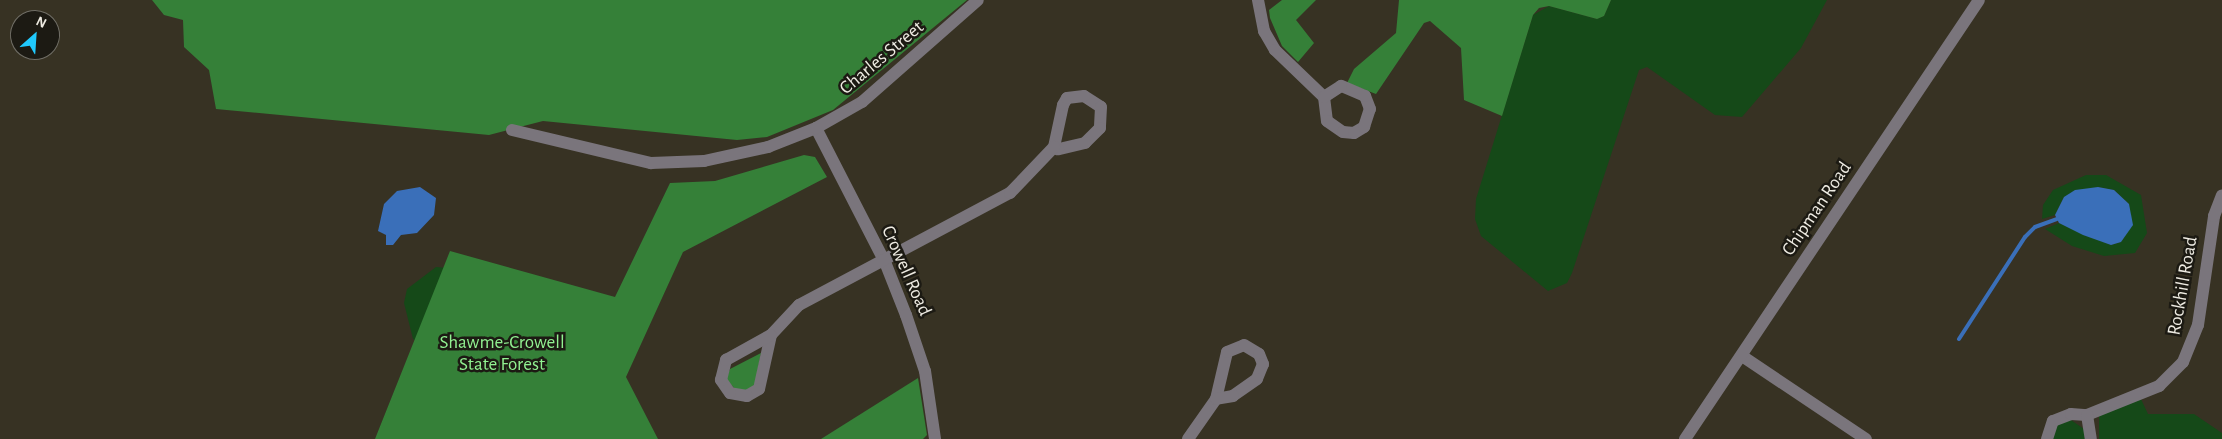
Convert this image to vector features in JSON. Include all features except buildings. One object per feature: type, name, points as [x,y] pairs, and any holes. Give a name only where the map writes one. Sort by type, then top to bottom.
[{"type":"street","name":"Charles Street","points":[[512,130],[651,163],[733,156],[816,128],[881,87],[978,0]]},
{"type":"street","points":[[1258,0],[1264,31],[1274,50],[1324,97]]},
{"type":"street","name":"Chipman Road","points":[[1685,439],[1979,0]]},
{"type":"street","points":[[772,335],[758,389],[747,396],[730,392],[721,380],[726,360],[772,335],[799,306],[885,262],[1010,192],[1054,147],[1058,120],[1067,98],[1076,95],[1097,101],[1103,117],[1093,138],[1068,149],[1054,147]]},
{"type":"street","name":"Crowell Road","points":[[816,128],[885,262],[920,353],[935,439]]},
{"type":"street","name":"Rockhill Road","points":[[2047,439],[2050,426],[2058,417],[2087,415],[2159,386],[2183,362],[2198,325],[2214,216],[2222,195]]},
{"type":"street","points":[[1188,439],[1216,400],[1227,352],[1244,345],[1259,354],[1263,364],[1258,379],[1233,396],[1216,400]]},
{"type":"street","points":[[1742,356],[1866,439]]},
{"type":"street","points":[[2087,415],[2091,439]]},
{"type":"green space","points":[[152,0],[967,0],[833,110],[767,137],[737,140],[543,121],[489,135],[216,109],[209,70],[184,47],[183,20],[164,15]]},
{"type":"green space","points":[[1282,0],[1316,0],[1296,20],[1314,43],[1298,62],[1282,46],[1270,18],[1269,10]]},
{"type":"green space","points":[[1399,0],[1611,0],[1604,16],[1597,19],[1549,6],[1539,8],[1533,15],[1502,116],[1464,100],[1461,48],[1430,21],[1424,23],[1376,94],[1347,83],[1354,69],[1396,33]]},
{"type":"green space","points":[[1611,0],[1827,0],[1801,48],[1742,117],[1715,115],[1647,67],[1639,70],[1572,273],[1567,283],[1548,291],[1481,236],[1475,219],[1476,199],[1533,15],[1549,6],[1597,19],[1604,16]]},
{"type":"green space","name":"Shawme-Crowell State Forest","points":[[804,155],[815,157],[827,177],[683,252],[626,377],[658,439],[375,439],[450,251],[615,297],[670,183],[715,181]]},
{"type":"green space","points":[[2086,175],[2106,175],[2141,195],[2147,233],[2135,253],[2104,256],[2072,246],[2045,229],[2059,223],[2111,245],[2121,242],[2129,204],[2114,190],[2098,187],[2064,197],[2055,215],[2042,219],[2043,205],[2053,190]]},
{"type":"green space","points":[[436,267],[448,268],[424,346],[413,339],[404,303],[407,289]]},
{"type":"green space","points":[[761,353],[755,384],[749,390],[736,390],[726,379],[730,369]]},
{"type":"green space","points":[[918,378],[927,435],[923,439],[821,439]]},
{"type":"green space","points":[[2141,399],[2148,414],[2194,414],[2222,433],[2222,439],[2099,439],[2099,415]]},
{"type":"green space","points":[[2071,420],[2084,429],[2085,439],[2053,439],[2057,425]]},
{"type":"water","points":[[420,187],[436,198],[434,215],[417,233],[401,235],[393,245],[386,245],[386,235],[378,231],[384,204],[397,191]]},
{"type":"water","points":[[2098,187],[2114,190],[2129,204],[2133,225],[2121,242],[2111,245],[2083,235],[2059,223],[2055,215],[2064,197],[2075,190]]},
{"type":"waterway","points":[[1959,339],[2025,237],[2035,227],[2057,219]]}]
